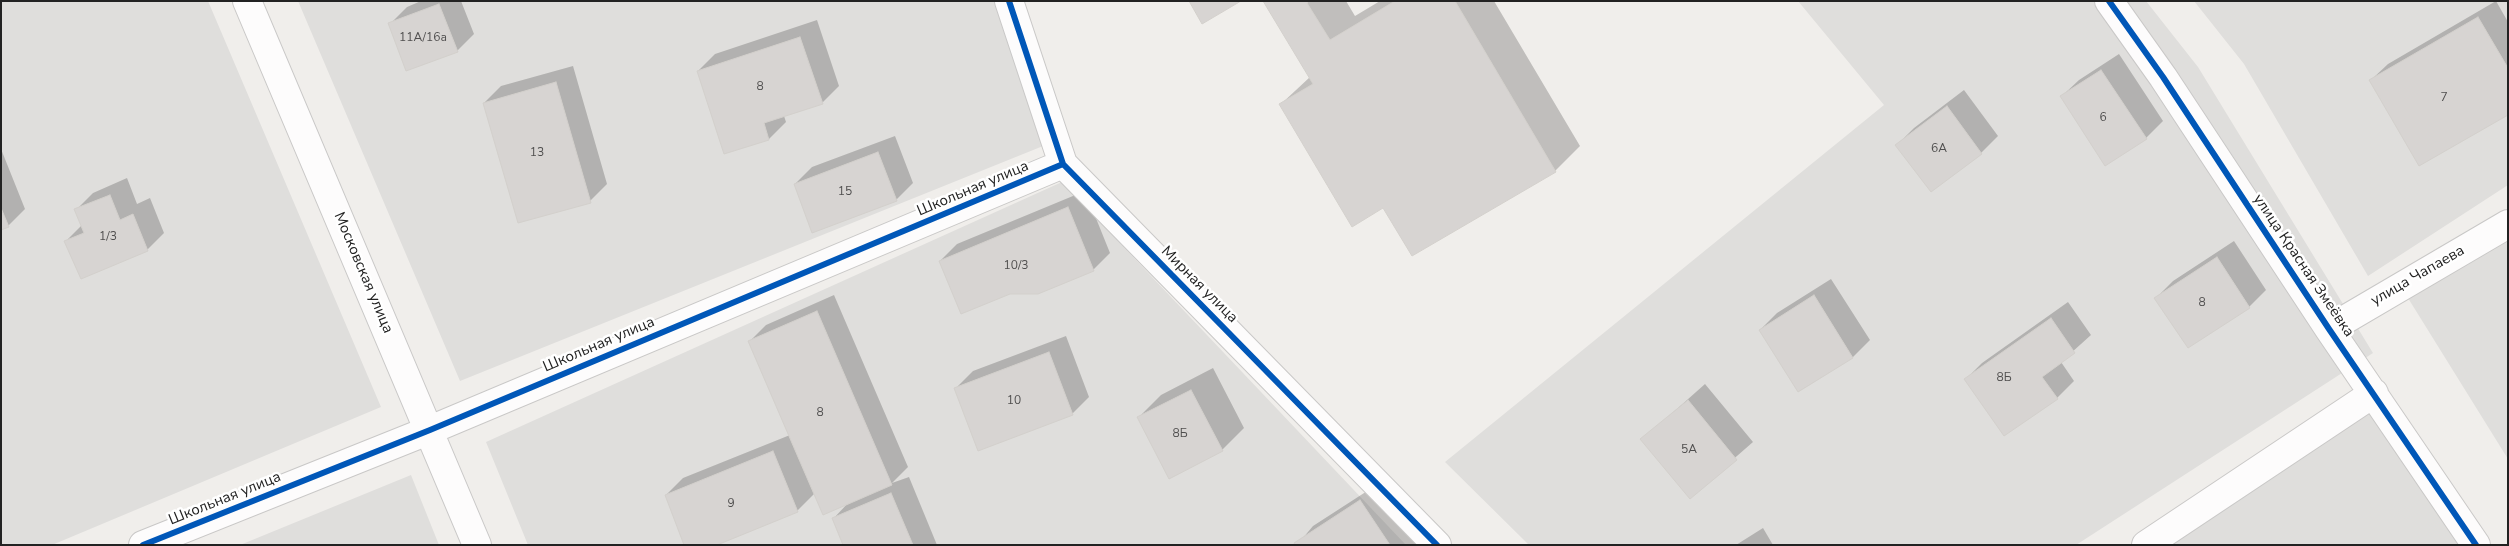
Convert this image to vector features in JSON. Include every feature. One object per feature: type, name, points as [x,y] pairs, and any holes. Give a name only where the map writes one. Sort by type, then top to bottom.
[{"type":"street","name":"Московская улица","points":[[247,1],[477,545]]},
{"type":"street","name":"Мирная улица","points":[[1009,1],[1063,164],[1437,545]]},
{"type":"street","name":"улица Красная Змеёвка","points":[[2109,1],[2163,76],[2329,329],[2476,545]]},
{"type":"street","name":"Школьная улица","points":[[144,545],[430,430],[1063,164]]},
{"type":"street","name":"улица Чапаева","points":[[2329,329],[2508,224]]},
{"type":"street","points":[[2146,545],[2374,393]]},
{"type":"shaded area","points":[[1,1],[208,1],[381,407],[52,545],[1,545]]},
{"type":"shaded area","points":[[298,1],[999,1],[1053,142],[460,381]]},
{"type":"shaded area","points":[[1798,1],[2146,1],[2198,67],[2373,353],[2076,545],[1529,545],[1445,462],[1884,105]]},
{"type":"shaded area","points":[[2194,1],[2508,1],[2508,185],[2368,276],[2244,64]]},
{"type":"shaded area","points":[[1062,182],[1406,545],[528,545],[486,442]]},
{"type":"shaded area","points":[[2508,227],[2508,459],[2403,290]]},
{"type":"shaded area","points":[[2369,394],[2466,545],[2163,545]]},
{"type":"shaded area","points":[[411,475],[439,545],[240,545]]},
{"type":"building","points":[[1189,1],[1241,1],[1202,24]]},
{"type":"building","points":[[1263,1],[1309,1],[1307,3],[1330,40],[1395,1],[1455,1],[1556,172],[1412,256],[1383,208],[1352,227],[1279,104],[1313,84]]},
{"type":"building","points":[[439,4],[458,52],[406,71],[388,23]]},
{"type":"building","points":[[2478,17],[2508,68],[2508,115],[2419,166],[2369,80]]},
{"type":"building","points":[[800,37],[823,104],[764,123],[769,140],[724,154],[697,71]]},
{"type":"building","points":[[2101,70],[2147,139],[2105,166],[2060,96]]},
{"type":"building","points":[[556,82],[591,203],[518,223],[483,103]]},
{"type":"building","points":[[1947,106],[1982,154],[1931,192],[1895,145]]},
{"type":"building","points":[[878,152],[897,201],[812,233],[794,184]]},
{"type":"building","points":[[110,195],[120,220],[133,214],[148,251],[81,279],[64,241],[84,233],[74,209]]},
{"type":"building","points":[[1068,207],[1094,271],[1038,294],[1010,294],[961,314],[939,261]]},
{"type":"building","points":[[1,208],[9,227],[1,230]]},
{"type":"building","points":[[2217,257],[2250,308],[2188,348],[2154,298]]},
{"type":"building","points":[[1814,295],[1853,358],[1798,392],[1759,330]]},
{"type":"building","points":[[817,311],[892,485],[823,515],[748,341]]},
{"type":"building","points":[[2051,318],[2075,353],[2042,377],[2058,399],[2004,436],[1964,379]]},
{"type":"building","points":[[1049,352],[1073,415],[978,451],[954,388]]},
{"type":"building","points":[[1191,390],[1223,451],[1169,479],[1137,417]]},
{"type":"building","points":[[1688,400],[1737,460],[1690,499],[1640,439]]},
{"type":"building","points":[[773,451],[798,512],[717,545],[684,545],[665,495]]},
{"type":"building","points":[[891,493],[913,545],[843,545],[832,518]]},
{"type":"building","points":[[1360,500],[1390,545],[1295,545],[1294,543]]},
{"type":"cycle path","points":[[1009,1],[1063,164],[1437,545]]},
{"type":"cycle path","points":[[2109,1],[2163,77],[2329,329],[2476,545]]},
{"type":"cycle path","points":[[143,545],[430,430],[1063,164]]}]
